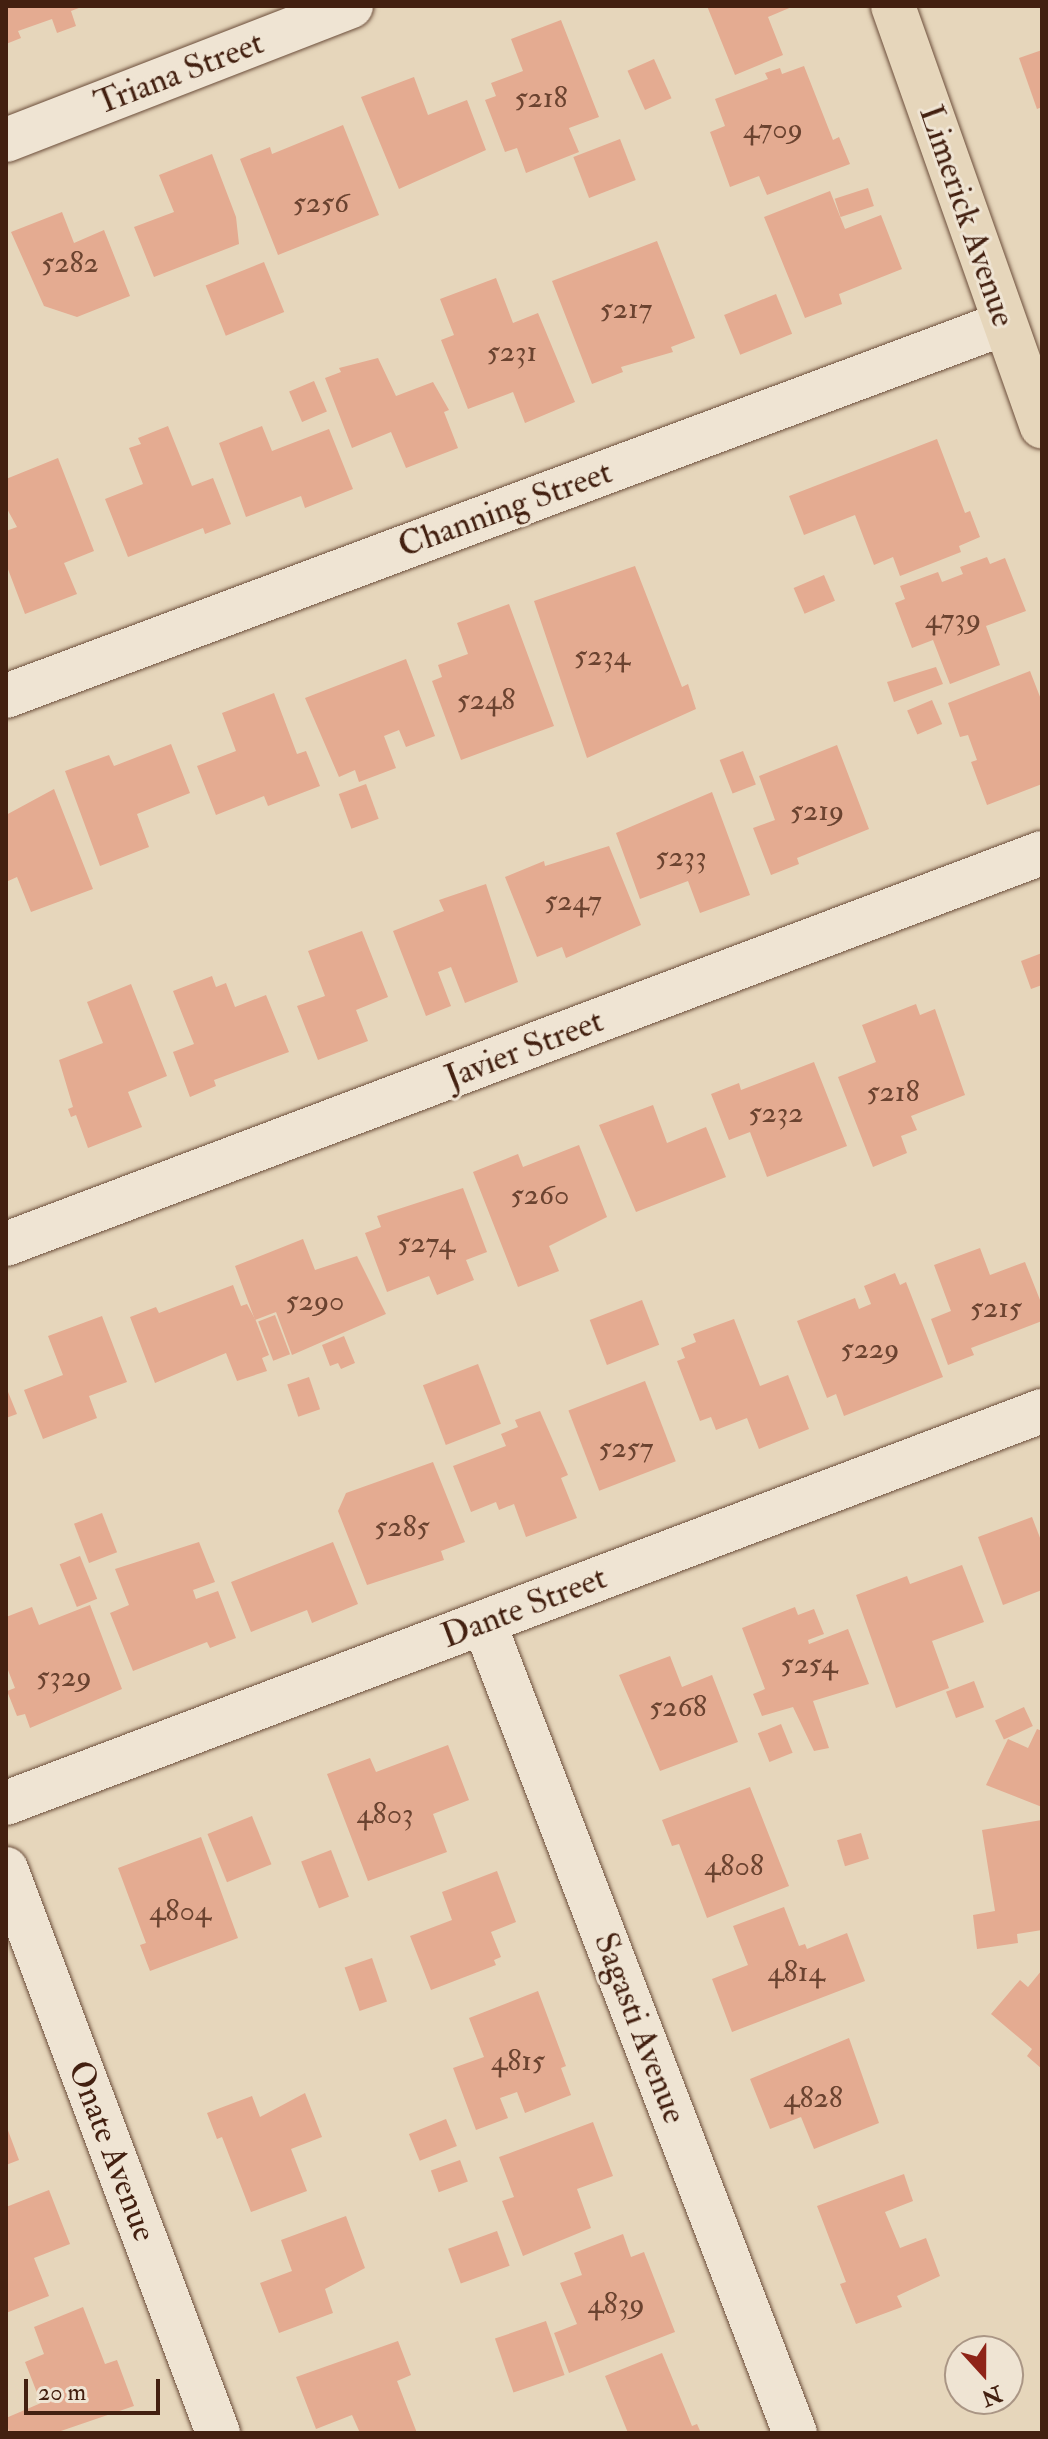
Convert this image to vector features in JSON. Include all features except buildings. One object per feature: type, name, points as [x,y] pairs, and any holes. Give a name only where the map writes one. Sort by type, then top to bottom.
[{"type":"main road","name":"Limerick Avenue","points":[[893,6],[1042,426]]},
{"type":"street","name":"Triana Street","points":[[6,140],[351,6]]},
{"type":"street","name":"Channing Street","points":[[6,696],[1005,323]]},
{"type":"street","name":"Javier Street","points":[[6,1244],[1042,853]]},
{"type":"street","name":"Dante Street","points":[[6,1803],[1042,1411]]},
{"type":"street","name":"Sagasti Avenue","points":[[484,1623],[795,2433]]},
{"type":"street","name":"Onate Avenue","points":[[6,1869],[218,2433]]}]
